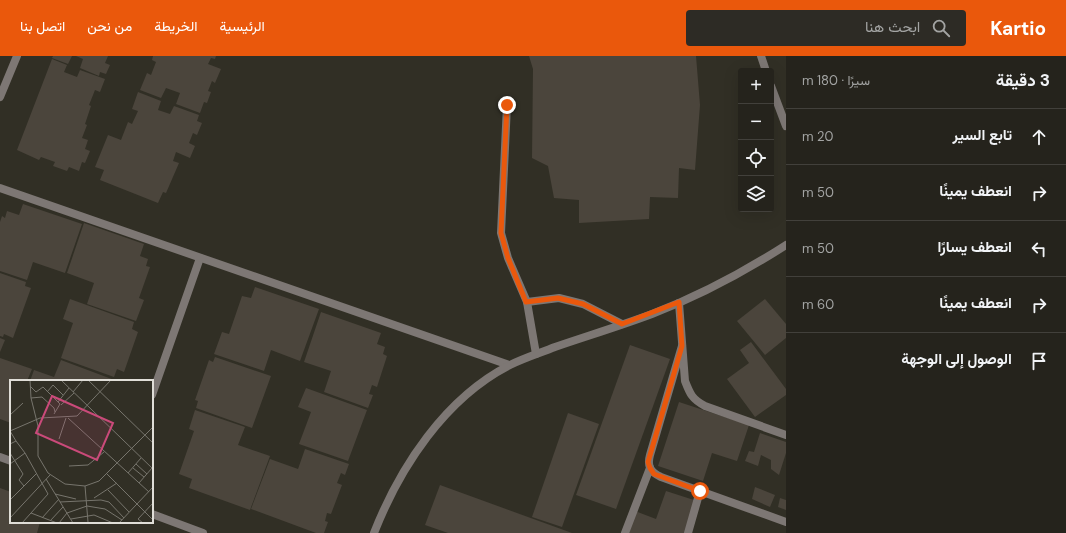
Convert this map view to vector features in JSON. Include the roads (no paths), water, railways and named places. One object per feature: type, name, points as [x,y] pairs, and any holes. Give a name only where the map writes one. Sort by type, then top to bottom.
[{"type":"street","points":[[0,97],[17,56]]},
{"type":"street","points":[[761,56],[765,68]]},
{"type":"street","points":[[774,94],[786,126]]},
{"type":"street","points":[[507,105],[501,233],[508,258],[526,302],[536,354]]},
{"type":"street","points":[[0,188],[510,365]]},
{"type":"street","points":[[374,533],[399,480],[413,456],[427,436],[448,412],[469,393],[510,365],[536,354],[622,324],[709,289],[786,245]]},
{"type":"street","points":[[153,392],[200,258]]},
{"type":"street","points":[[526,302],[558,298],[583,304],[622,324]]},
{"type":"street","points":[[679,302],[685,381],[689,392],[695,401],[786,435]]},
{"type":"street","points":[[682,346],[648,462],[650,468],[654,474],[661,477],[786,522]]},
{"type":"street","points":[[0,457],[10,461]]},
{"type":"street","points":[[625,533],[650,468]]},
{"type":"street","points":[[688,533],[700,491]]},
{"type":"street","points":[[153,514],[203,533]]}]
